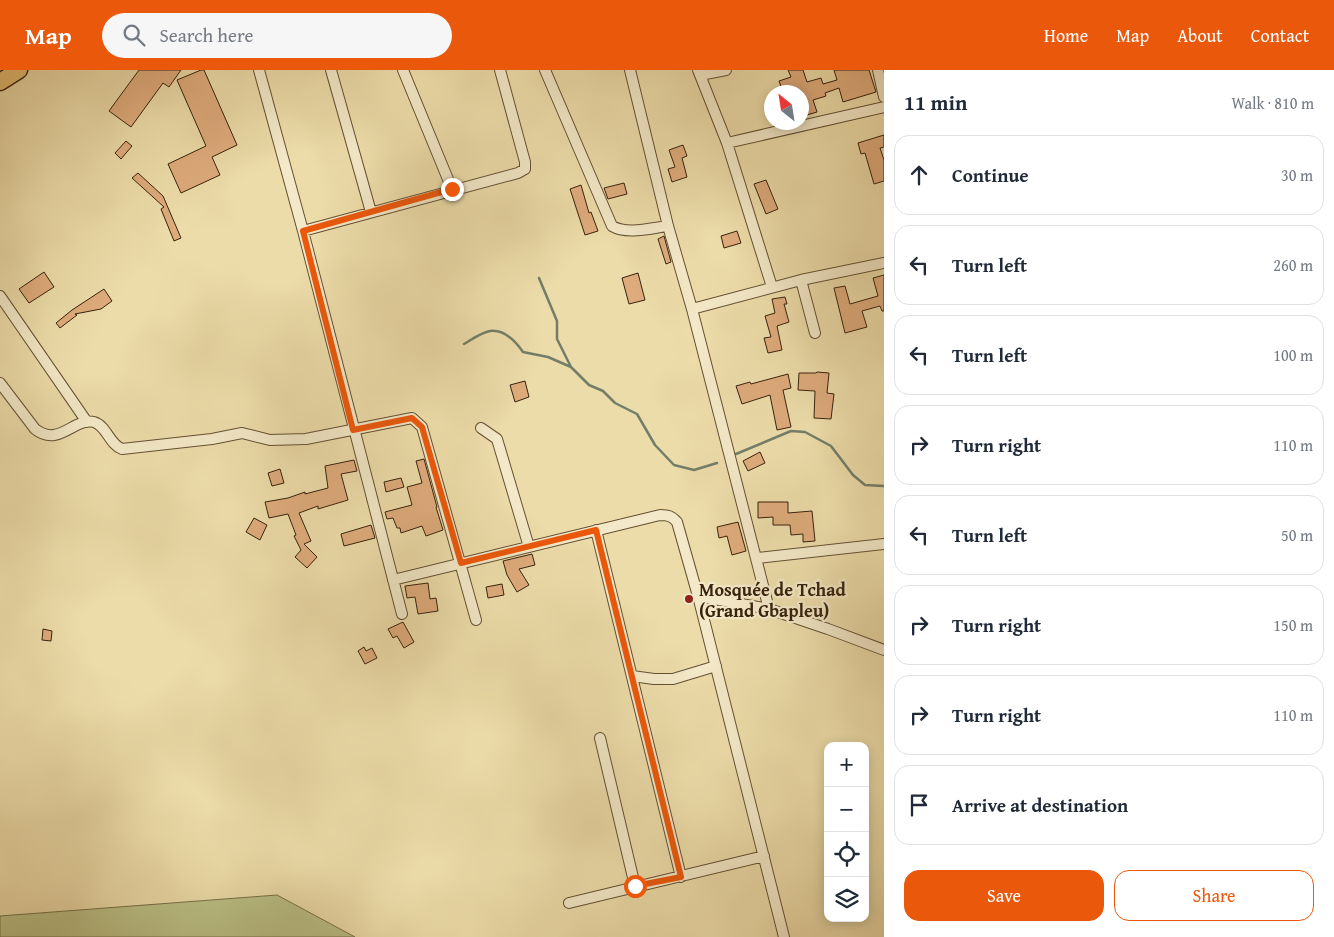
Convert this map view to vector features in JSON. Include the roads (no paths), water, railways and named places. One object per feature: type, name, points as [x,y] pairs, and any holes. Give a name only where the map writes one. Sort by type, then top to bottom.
[{"type":"main road","points":[[0,82],[19,70]]},
{"type":"street","points":[[259,70],[303,231],[402,614]]},
{"type":"street","points":[[331,70],[372,212]]},
{"type":"street","points":[[403,70],[452,189]]},
{"type":"street","points":[[303,231],[452,189],[518,173],[525,169],[525,162],[500,70]]},
{"type":"street","points":[[545,70],[612,226],[619,230],[668,226]]},
{"type":"street","points":[[630,70],[668,226],[692,309],[769,609]]},
{"type":"street","points":[[726,70],[699,73],[726,143],[772,287]]},
{"type":"street","points":[[878,70],[884,96]]},
{"type":"street","points":[[726,143],[884,107]]},
{"type":"street","points":[[692,309],[801,280],[884,263]]},
{"type":"street","points":[[801,280],[815,333]]},
{"type":"street","points":[[0,296],[87,422]]},
{"type":"street","points":[[0,383],[35,429],[42,434],[63,433],[87,422],[95,422],[104,430],[116,447],[122,449],[242,433],[270,440],[306,439],[412,418],[422,427],[476,620]]},
{"type":"street","points":[[481,428],[497,439],[529,546]]},
{"type":"street","points":[[393,580],[660,515],[672,516],[677,522],[698,596],[784,937]]},
{"type":"street","points":[[596,530],[681,877]]},
{"type":"street","points":[[756,558],[884,544]]},
{"type":"street","points":[[698,596],[769,609],[884,650]]},
{"type":"street","points":[[632,676],[673,679],[716,666]]},
{"type":"street","points":[[600,738],[635,886]]},
{"type":"street","points":[[568,903],[764,856]]},
{"type":"waterway","points":[[539,278],[557,321],[557,339],[571,367]]},
{"type":"waterway","points":[[464,344],[480,334],[490,331],[501,332],[513,340],[523,352],[548,357],[571,367],[589,385],[603,391],[615,403],[637,414],[655,445],[674,465],[694,470],[717,463]]},
{"type":"waterway","points":[[736,454],[791,431],[805,432],[831,446],[853,475],[865,485],[884,486]]},
{"type":"place","name":"Mosquée de Tchad (Grand Gbapleu)","points":[[689,599]]}]
